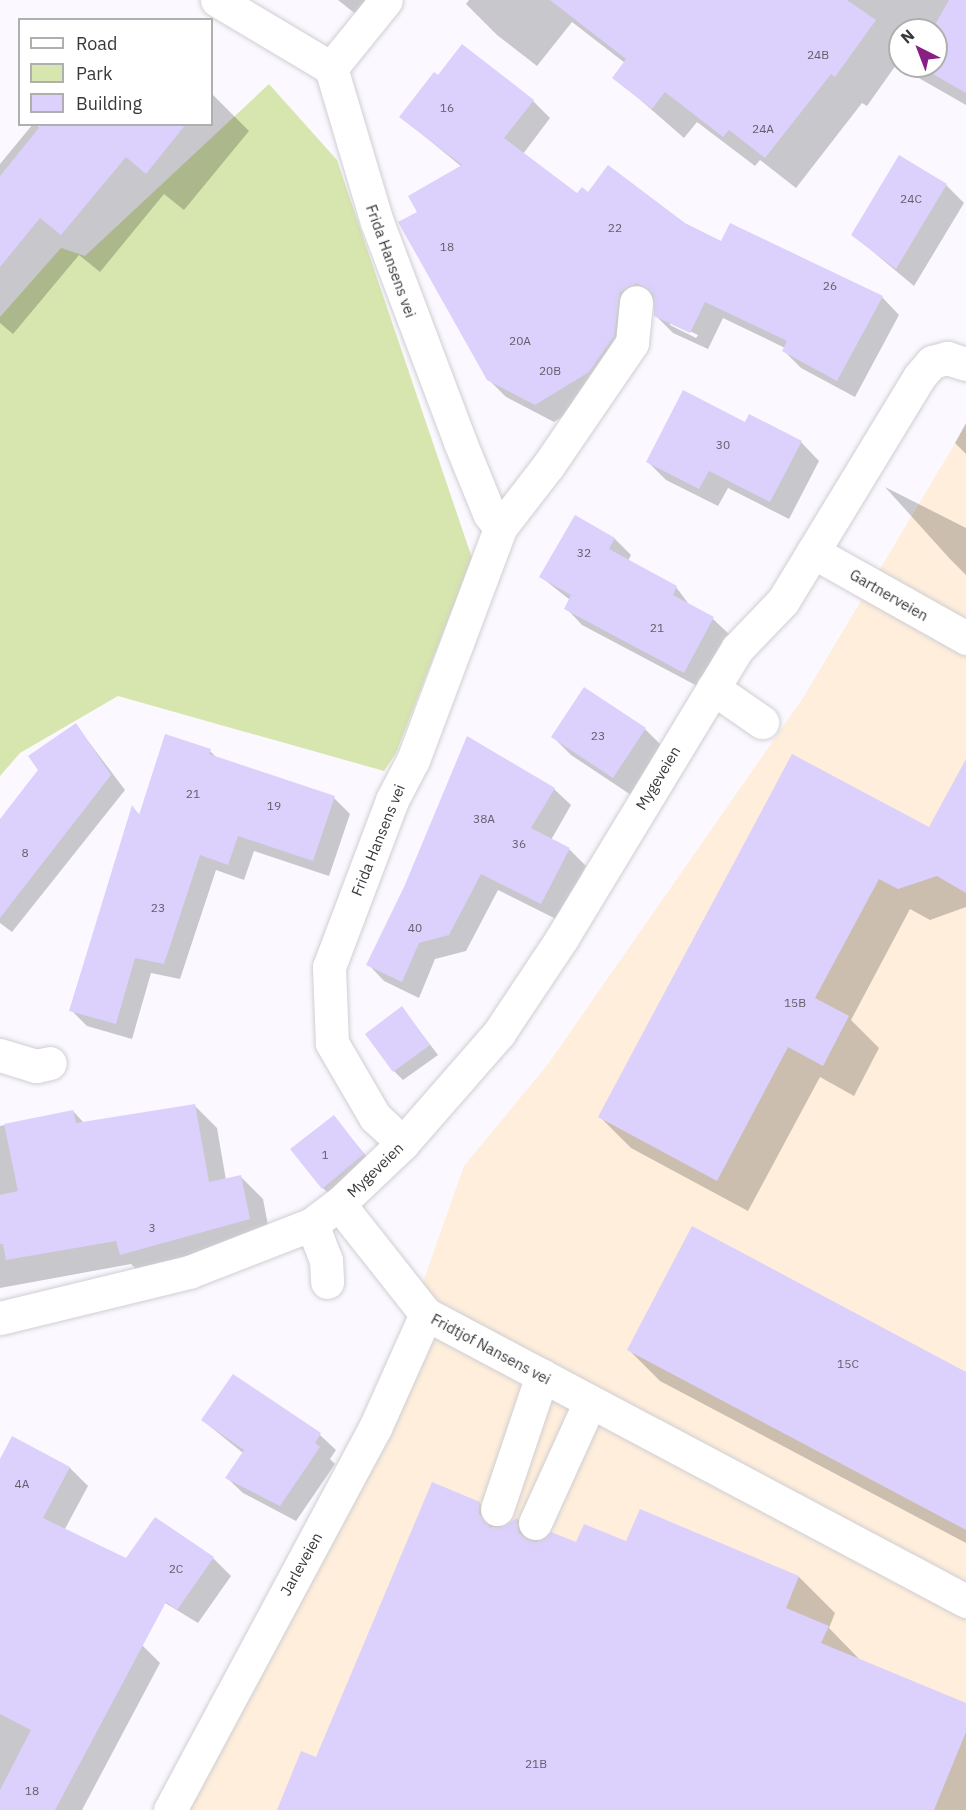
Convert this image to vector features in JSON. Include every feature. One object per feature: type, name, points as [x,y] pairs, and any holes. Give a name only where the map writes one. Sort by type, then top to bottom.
[{"type":"street","points":[[217,0],[332,68],[386,0]]},
{"type":"street","name":"Frida Hansens vei","points":[[332,68],[377,222],[460,442],[489,513],[500,528]]},
{"type":"street","name":"Frida Hansens vei","points":[[403,1143],[375,1117],[332,1043],[329,967],[392,800],[413,760],[500,528],[548,466],[632,343],[636,302]]},
{"type":"street","name":"Mygeveien","points":[[339,1204],[403,1143],[499,1033],[562,938],[738,649],[783,601],[919,377],[932,362],[947,358],[966,364]]},
{"type":"street","name":"Gartnerveien","points":[[813,552],[966,638]]},
{"type":"street","points":[[714,688],[762,722]]},
{"type":"street","points":[[0,1055],[36,1066],[50,1063]]},
{"type":"street","points":[[0,1318],[189,1272],[312,1224],[339,1204]]},
{"type":"street","name":"Fridtjof Nansens vei","points":[[339,1204],[426,1314],[542,1375],[589,1404],[966,1601]]},
{"type":"street","points":[[312,1224],[326,1260],[327,1282]]},
{"type":"street","name":"Jarleveien","points":[[170,1810],[375,1428],[426,1314]]},
{"type":"street","points":[[497,1509],[542,1375]]},
{"type":"street","points":[[535,1523],[589,1404]]},
{"type":"shaded area","points":[[966,425],[966,1810],[169,1810],[406,1330],[464,1166],[548,1064],[803,698]]},
{"type":"green space","points":[[269,84],[337,160],[472,558],[396,753],[384,771],[118,696],[20,753],[0,776],[0,317],[61,248],[85,256]]},
{"type":"building","points":[[550,0],[847,0],[876,20],[835,77],[831,74],[765,158],[729,130],[723,137],[665,92],[652,109],[612,78],[626,59]]},
{"type":"building","points":[[949,0],[966,0],[966,93],[940,78],[948,78],[948,18],[939,18]]},
{"type":"building","points":[[462,44],[534,100],[504,138],[577,193],[582,187],[588,192],[608,165],[685,223],[721,241],[730,223],[883,296],[837,381],[782,351],[787,341],[705,302],[690,333],[654,316],[653,294],[637,283],[620,292],[614,336],[589,372],[535,405],[487,380],[398,222],[417,212],[408,196],[462,165],[399,117],[434,72],[438,75]]},
{"type":"building","points":[[40,126],[184,126],[146,174],[126,157],[61,235],[40,218],[0,267],[0,176]]},
{"type":"building","points":[[899,155],[947,184],[896,269],[851,235]]},
{"type":"building","points":[[683,390],[745,422],[749,414],[802,441],[770,502],[709,471],[699,489],[646,462]]},
{"type":"building","points":[[575,515],[615,538],[609,549],[677,586],[673,595],[714,617],[684,673],[564,609],[571,595],[539,577]]},
{"type":"building","points":[[584,687],[646,728],[613,778],[551,737]]},
{"type":"building","points":[[76,723],[111,775],[0,918],[0,819],[38,770],[28,756]]},
{"type":"building","points":[[165,734],[211,749],[209,754],[335,796],[313,861],[238,836],[228,865],[200,855],[164,964],[135,958],[116,1024],[69,1011],[132,805],[139,815]]},
{"type":"building","points":[[467,736],[555,788],[531,828],[570,848],[541,904],[481,874],[449,935],[419,943],[402,982],[366,965],[404,887]]},
{"type":"building","points":[[792,754],[929,827],[966,759],[966,893],[937,876],[898,889],[879,879],[815,998],[849,1016],[823,1066],[788,1047],[717,1181],[598,1117]]},
{"type":"building","points":[[402,1006],[430,1045],[393,1072],[365,1034]]},
{"type":"building","points":[[195,1104],[209,1182],[241,1175],[250,1219],[120,1255],[116,1241],[6,1260],[3,1244],[0,1244],[0,1195],[18,1191],[4,1124],[73,1110],[76,1123]]},
{"type":"building","points":[[334,1115],[364,1154],[322,1189],[290,1149]]},
{"type":"building","points":[[692,1226],[966,1372],[966,1530],[627,1350]]},
{"type":"building","points":[[233,1374],[321,1433],[315,1443],[320,1447],[280,1506],[225,1478],[244,1450],[201,1420]]},
{"type":"building","points":[[12,1436],[70,1467],[43,1518],[126,1558],[155,1517],[214,1557],[177,1610],[166,1602],[55,1810],[0,1810],[0,1790],[31,1730],[0,1714],[0,1459]]},
{"type":"building","points":[[432,1482],[480,1502],[479,1513],[490,1527],[501,1527],[517,1518],[519,1533],[528,1540],[537,1542],[551,1532],[576,1542],[584,1524],[626,1541],[640,1509],[799,1576],[786,1608],[829,1626],[821,1643],[966,1703],[966,1732],[934,1810],[277,1810],[301,1751],[316,1757]]}]
